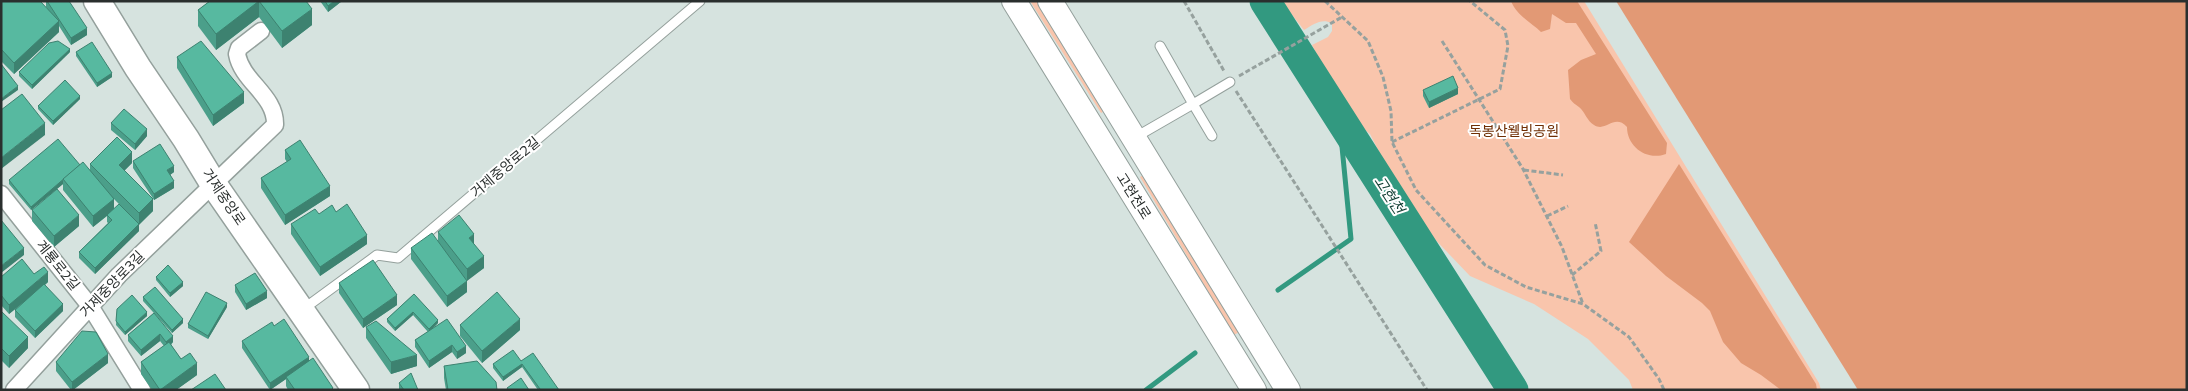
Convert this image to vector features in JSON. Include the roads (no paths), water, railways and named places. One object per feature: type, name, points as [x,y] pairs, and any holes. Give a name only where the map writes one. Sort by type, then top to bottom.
[{"type":"main road","name":"거제중앙로","points":[[97,1],[138,68],[186,138],[214,185],[356,390]]},
{"type":"street","name":"고현천로","points":[[1014,1],[1254,390]]},
{"type":"street","points":[[1050,1],[1288,390]]},
{"type":"street","name":"거제중앙로3길","points":[[14,390],[118,275],[275,125],[275,117],[271,106],[242,68],[237,54],[240,48],[261,31]]},
{"type":"street","name":"계룡로2길","points":[[1,194],[90,306],[142,390]]},
{"type":"lane","name":"거제중앙로2길","points":[[301,311],[378,255],[398,258],[700,1]]},
{"type":"lane","points":[[1160,46],[1212,136]]},
{"type":"lane","points":[[1134,138],[1230,82]]},
{"type":"waterway","name":"고현천","points":[[1265,1],[1513,390]]},
{"type":"waterway","points":[[1278,290],[1351,239],[1339,116]]},
{"type":"waterway","points":[[1146,390],[1195,353]]},
{"type":"park label","name":"독봉산웰빙공원","points":[[1514,131]]}]
